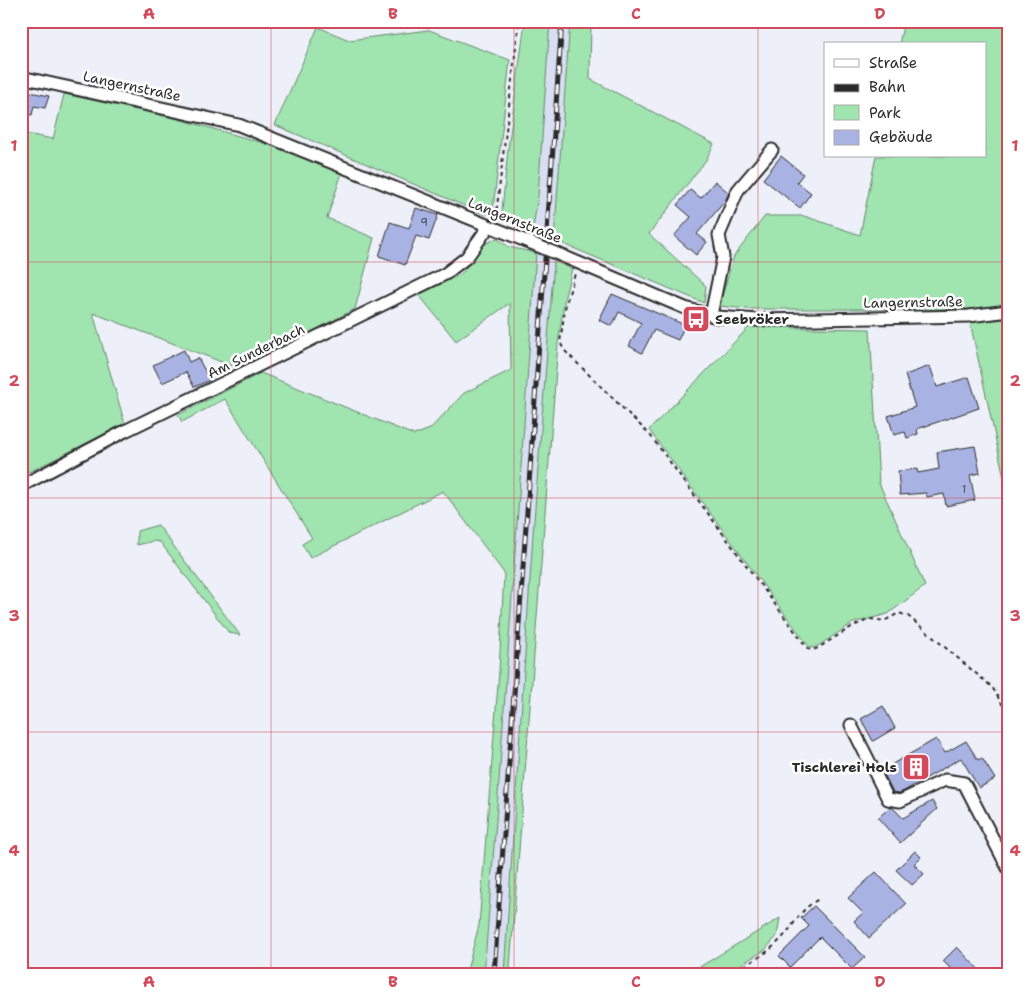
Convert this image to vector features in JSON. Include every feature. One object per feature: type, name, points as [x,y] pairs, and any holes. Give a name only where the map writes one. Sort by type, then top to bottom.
[{"type":"street","name":"Langernstraße","points":[[21,77],[239,126],[579,262],[685,308],[711,315],[758,320],[969,316],[1008,311]]},
{"type":"street","points":[[711,315],[723,257],[719,235],[738,190],[772,150]]},
{"type":"street","name":"Am Sunderbach","points":[[21,486],[125,431],[445,274],[467,257],[489,226]]},
{"type":"street","points":[[851,725],[888,799],[900,801],[945,780],[964,782],[1008,868]]},
{"type":"path","points":[[489,226],[497,207],[519,21]]},
{"type":"path","points":[[579,262],[566,303],[560,342],[564,350],[650,435],[808,649],[818,648],[853,626],[871,620],[884,621],[900,613],[908,616],[992,687],[1008,714]]},
{"type":"path","points":[[730,974],[761,956],[778,943],[808,905],[820,900]]},
{"type":"shaded area","points":[[550,21],[570,21],[554,244],[532,235],[538,196]]},
{"type":"shaded area","points":[[536,253],[554,261],[533,534],[504,974],[484,974],[498,795]]},
{"type":"green space","points":[[525,21],[550,21],[538,196],[532,235],[515,227],[513,222],[502,211]]},
{"type":"green space","points":[[570,21],[591,21],[590,79],[714,144],[706,160],[649,234],[706,286],[704,303],[554,240]]},
{"type":"green space","points":[[904,21],[1008,21],[1008,304],[972,309],[747,309],[719,306],[734,256],[765,216],[804,216],[860,235],[876,158],[986,158],[986,42],[899,42]]},
{"type":"green space","points":[[318,27],[349,40],[429,30],[510,60],[493,210],[486,215],[275,125]]},
{"type":"green space","points":[[64,94],[178,119],[285,149],[343,170],[327,218],[374,238],[355,309],[240,369],[93,313],[125,424],[29,472],[21,465],[21,133],[53,139]]},
{"type":"green space","points":[[496,238],[509,247],[536,253],[484,974],[466,974],[479,925],[499,671],[504,573],[443,491],[310,558],[302,544],[312,538],[225,399],[182,422],[178,415],[261,373],[414,435],[430,429],[464,393],[511,370],[510,303],[456,341],[419,295],[461,274],[484,245]]},
{"type":"green space","points":[[554,261],[572,269],[565,296],[558,344],[510,967],[514,974],[504,974],[533,534]]},
{"type":"green space","points":[[1008,319],[1008,496],[970,322]]},
{"type":"green space","points":[[749,327],[870,329],[879,483],[925,586],[888,614],[853,623],[813,648],[809,647],[649,430]]},
{"type":"green space","points":[[158,525],[240,635],[229,633],[160,542],[154,541],[137,545],[137,531]]},
{"type":"green space","points":[[780,918],[777,936],[765,950],[725,974],[688,974]]},
{"type":"building","points":[[21,90],[49,96],[45,108],[34,106],[32,115],[21,113]]},
{"type":"building","points":[[781,156],[803,174],[797,182],[811,193],[800,208],[763,179]]},
{"type":"building","points":[[715,181],[729,193],[725,201],[697,234],[707,242],[696,255],[674,236],[691,217],[677,205],[690,190],[701,198]]},
{"type":"building","points":[[416,208],[438,215],[429,240],[416,236],[405,265],[379,256],[390,222],[409,228]]},
{"type":"building","points":[[612,294],[685,325],[678,340],[654,330],[642,353],[629,346],[641,323],[619,312],[612,326],[599,320]]},
{"type":"building","points":[[184,350],[189,362],[198,358],[210,380],[194,387],[186,372],[162,383],[153,365]]},
{"type":"building","points":[[930,366],[937,387],[969,377],[979,408],[917,429],[918,434],[907,438],[905,432],[894,435],[888,416],[915,407],[905,375]]},
{"type":"building","points":[[975,446],[980,473],[970,475],[975,500],[946,506],[944,494],[927,497],[926,493],[900,495],[898,471],[917,469],[918,473],[939,469],[937,452]]},
{"type":"building","points":[[883,706],[895,728],[873,741],[861,719]]},
{"type":"building","name":"Tischlerei Hols","points":[[936,739],[945,753],[966,741],[978,760],[982,758],[995,779],[979,788],[961,758],[904,791],[899,793],[893,792],[882,770]]},
{"type":"building","points":[[932,801],[937,809],[900,843],[878,818],[890,807],[903,818]]},
{"type":"building","points":[[915,851],[921,857],[914,864],[924,874],[912,885],[896,870]]},
{"type":"building","points":[[876,872],[906,904],[869,938],[854,921],[863,913],[848,898]]},
{"type":"building","points":[[814,906],[865,957],[852,969],[820,937],[790,967],[779,956],[809,926],[801,918]]},
{"type":"building","points":[[957,947],[983,974],[956,974],[943,961]]},
{"type":"railway","points":[[494,974],[562,21]]},
{"type":"place","name":"Seebröker","points":[[696,319]]},
{"type":"place","name":"Tischlerei Hols","points":[[916,767]]}]
